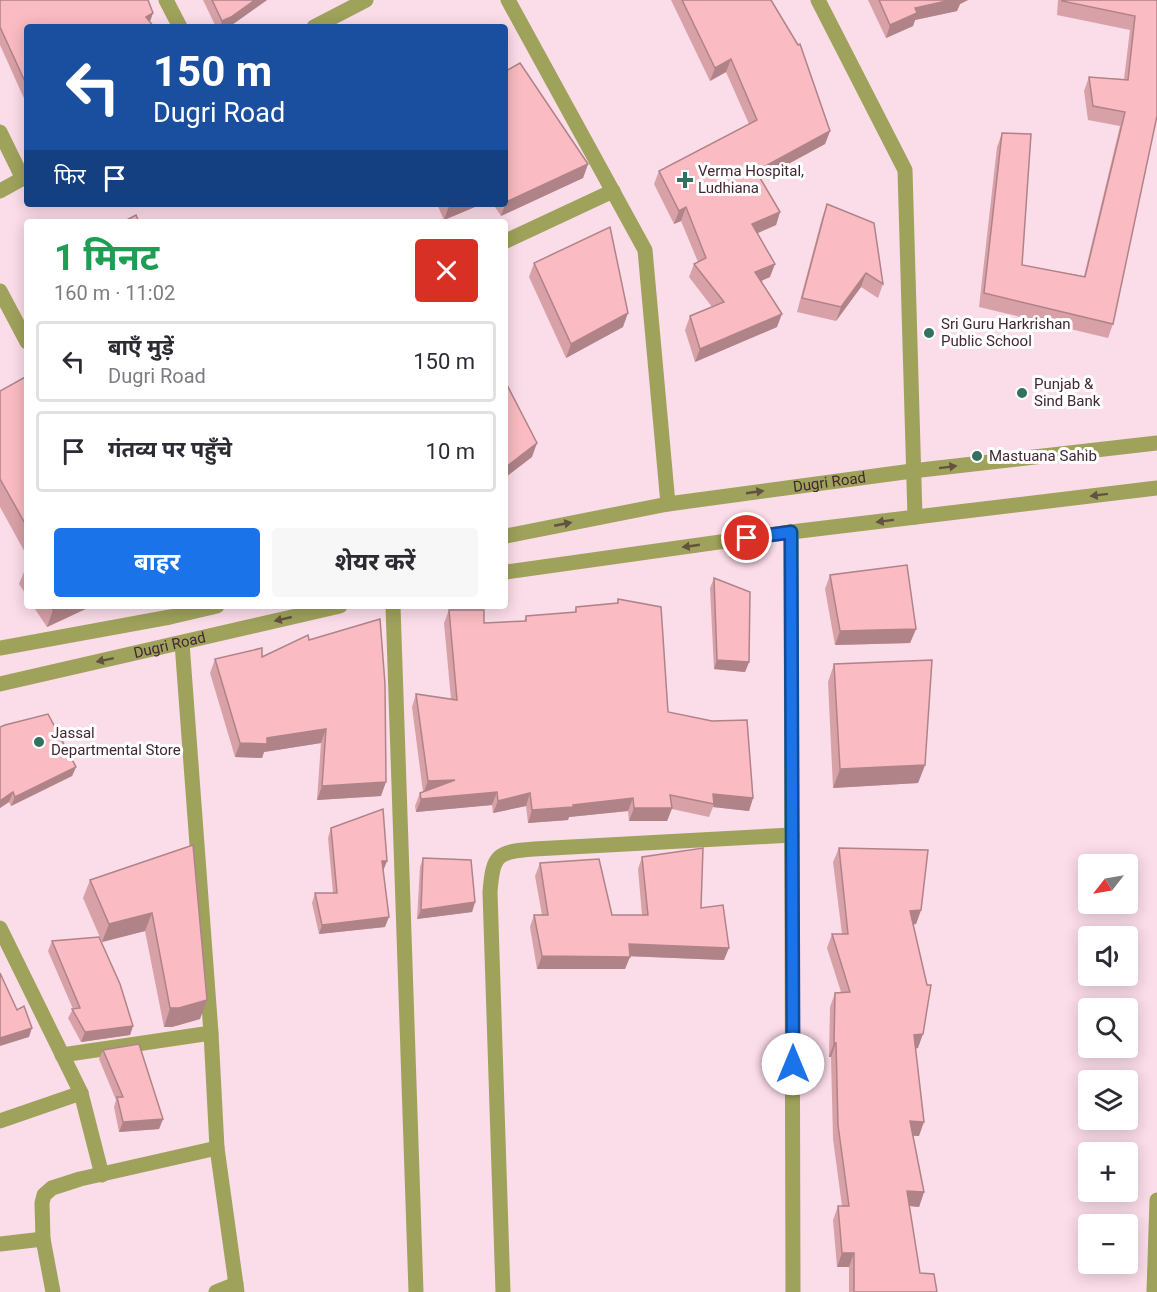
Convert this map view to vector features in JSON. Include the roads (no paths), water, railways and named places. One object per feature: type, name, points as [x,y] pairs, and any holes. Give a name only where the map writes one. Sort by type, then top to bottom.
[{"type":"street","points":[[166,0],[178,24]]},
{"type":"street","points":[[320,24],[366,0]]},
{"type":"street","points":[[508,0],[645,250],[668,504]]},
{"type":"street","points":[[818,0],[905,170],[915,517]]},
{"type":"street","points":[[0,132],[24,176]]},
{"type":"street","points":[[0,191],[24,179]]},
{"type":"street","points":[[508,240],[613,191]]},
{"type":"street","points":[[0,291],[24,336]]},
{"type":"street","name":"Dugri Road","points":[[508,536],[668,504],[912,471],[1157,443]]},
{"type":"street","points":[[508,572],[791,532],[1157,488]]},
{"type":"street","points":[[791,532],[794,1292]]},
{"type":"street","name":"Dugri Road","points":[[0,648],[167,611],[187,609]]},
{"type":"street","name":"Dugri Road","points":[[0,684],[326,609]]},
{"type":"street","points":[[393,609],[416,1292]]},
{"type":"street","points":[[182,643],[211,1033],[217,1148],[237,1288],[216,1292]]},
{"type":"street","points":[[503,1292],[490,892],[491,874],[497,859],[509,851],[792,835]]},
{"type":"street","points":[[0,928],[81,1093],[102,1175]]},
{"type":"street","points":[[62,1055],[211,1033]]},
{"type":"street","points":[[0,1121],[81,1093]]},
{"type":"street","points":[[53,1292],[43,1239],[42,1203],[44,1195],[61,1184],[217,1148]]},
{"type":"street","points":[[1154,1292],[1157,1200]]},
{"type":"street","points":[[0,1244],[43,1239]]},
{"type":"place","name":"Verma Hospital, Ludhiana","points":[[685,180]]},
{"type":"place","name":"Sri Guru Harkrishan Public School","points":[[929,333]]},
{"type":"place","name":"Punjab & Sind Bank","points":[[1022,393]]},
{"type":"place","name":"Mastuana Sahib","points":[[977,456]]},
{"type":"place","name":"Jassal Departmental Store","points":[[39,742]]}]
